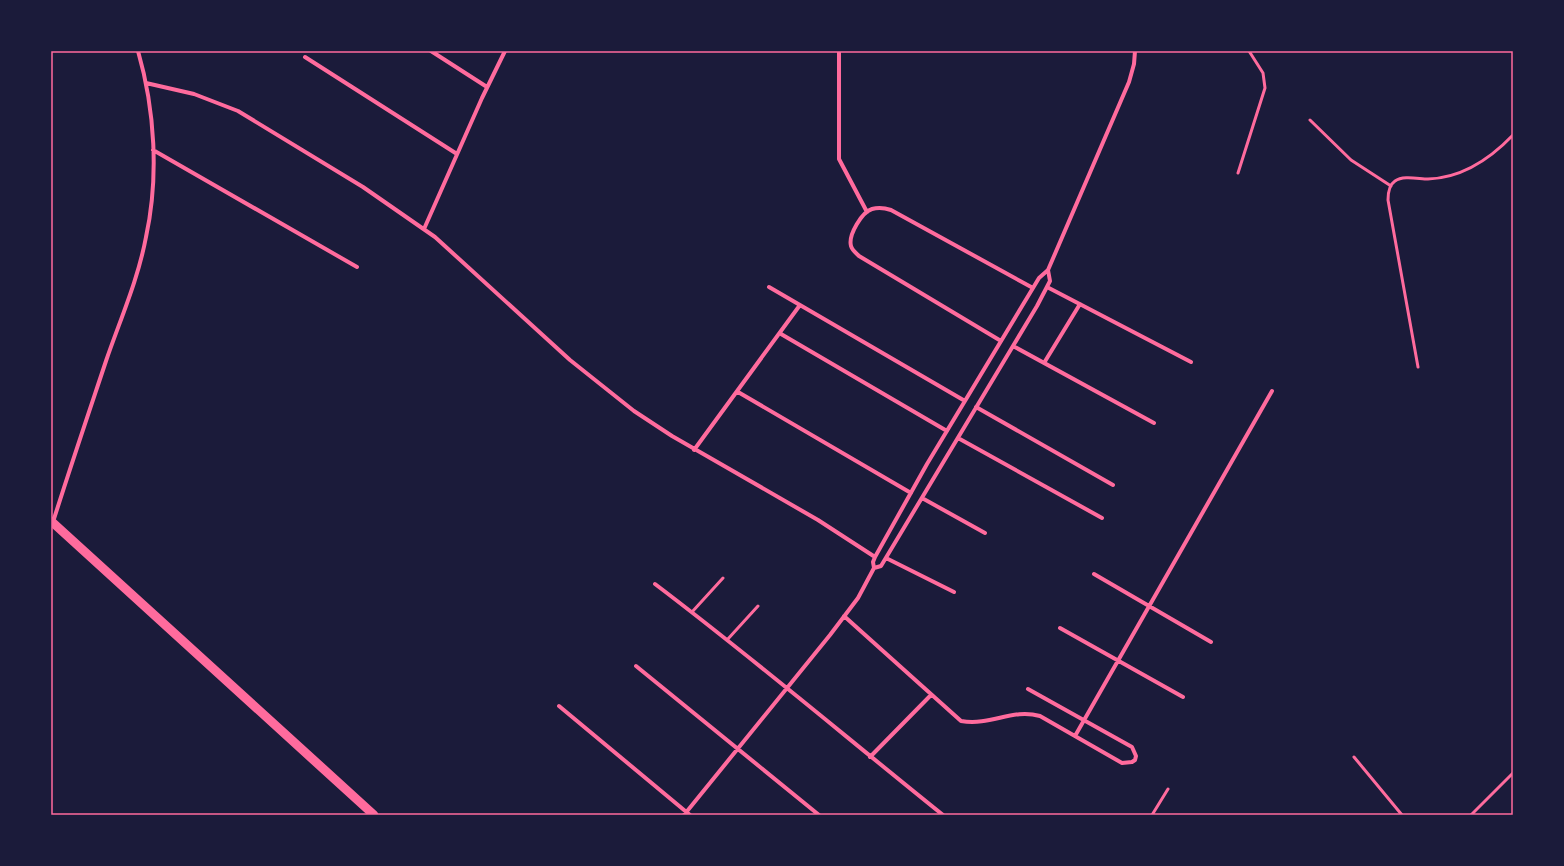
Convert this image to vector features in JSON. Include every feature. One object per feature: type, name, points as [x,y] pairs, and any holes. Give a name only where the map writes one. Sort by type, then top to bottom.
[{"type":"main road","points":[[52,522],[374,815]]},
{"type":"street","points":[[52,522],[140,260],[150,215],[153,150],[146,83],[138,51]]},
{"type":"street","points":[[431,51],[487,88]]},
{"type":"street","points":[[424,229],[505,51]]},
{"type":"street","points":[[839,51],[839,159],[867,212]]},
{"type":"street","points":[[559,706],[687,814],[858,598],[874,568],[873,562],[875,557],[911,493],[1039,278],[1048,270],[1129,82],[1134,64],[1135,51]]},
{"type":"street","points":[[305,57],[457,154]]},
{"type":"street","points":[[146,83],[194,94],[238,111],[363,187],[450,249],[570,360],[634,411],[694,450],[818,520],[875,557]]},
{"type":"street","points":[[153,150],[357,267]]},
{"type":"street","points":[[1001,341],[859,256],[851,246],[851,240],[858,224],[867,212],[872,209],[884,208],[898,214],[1033,288]]},
{"type":"street","points":[[874,568],[881,566],[1013,346],[1047,287],[1050,280],[1048,270]]},
{"type":"street","points":[[769,287],[965,401]]},
{"type":"street","points":[[1047,287],[1191,362]]},
{"type":"street","points":[[1044,363],[1080,304]]},
{"type":"street","points":[[694,450],[781,334],[800,305]]},
{"type":"street","points":[[781,334],[947,431]]},
{"type":"street","points":[[1013,346],[1154,423]]},
{"type":"street","points":[[1075,736],[1119,662],[1272,391]]},
{"type":"street","points":[[738,392],[911,493]]},
{"type":"street","points":[[976,407],[1113,485]]},
{"type":"street","points":[[958,438],[1102,518]]},
{"type":"street","points":[[922,498],[985,533]]},
{"type":"street","points":[[886,558],[954,592]]},
{"type":"street","points":[[1094,574],[1211,642]]},
{"type":"street","points":[[655,584],[787,687],[870,757],[943,815]]},
{"type":"street","points":[[844,616],[961,721],[983,722],[1026,713],[1040,716],[1122,763],[1132,762],[1135,760],[1136,756],[1132,747],[1028,689]]},
{"type":"street","points":[[1060,628],[1183,697]]},
{"type":"street","points":[[636,666],[819,815]]},
{"type":"street","points":[[870,757],[931,695]]},
{"type":"lane","points":[[1238,173],[1265,88],[1263,73],[1249,51]]},
{"type":"lane","points":[[1310,120],[1351,160],[1390,186]]},
{"type":"lane","points":[[1418,367],[1388,200],[1390,186],[1394,181],[1402,179],[1441,178],[1462,172],[1486,160],[1513,135]]},
{"type":"lane","points":[[692,612],[723,578]]},
{"type":"lane","points":[[727,640],[758,606]]},
{"type":"lane","points":[[1354,757],[1402,815]]},
{"type":"lane","points":[[1471,815],[1513,773]]},
{"type":"lane","points":[[1152,815],[1168,789]]}]
